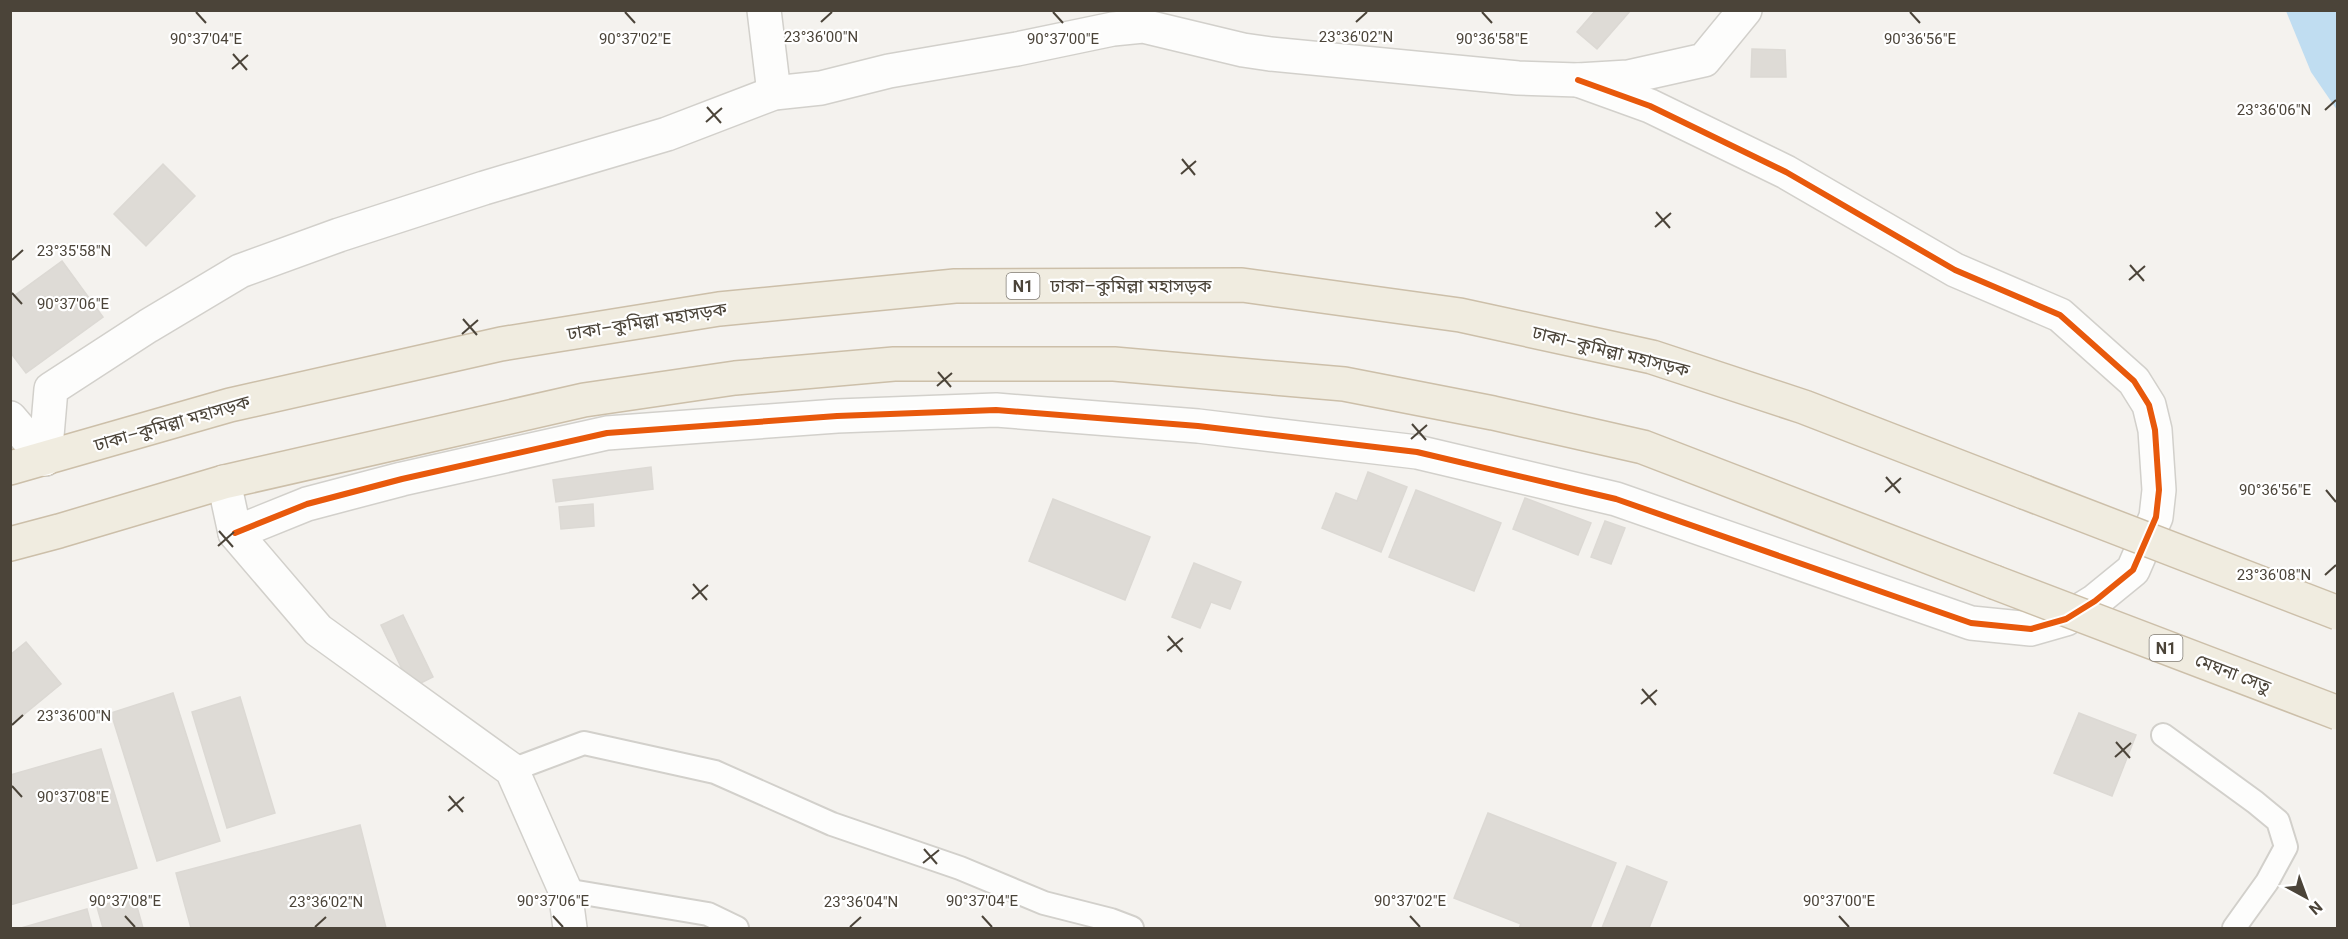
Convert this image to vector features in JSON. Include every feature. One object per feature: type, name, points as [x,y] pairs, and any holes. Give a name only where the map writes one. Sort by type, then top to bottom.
[{"type":"highway","name":"ঢাকা–কুমিল্লা মহাসড়ক","points":[[10,468],[230,405],[501,344],[719,309],[955,286],[1242,285],[1460,315],[1652,357],[1804,407],[2337,613]]},
{"type":"highway","name":"মেঘনা সেতু","points":[[224,482],[584,400],[735,378],[894,364],[1114,364],[1344,384],[1493,413],[1643,447],[2337,713]]},
{"type":"highway","name":"N1","points":[[10,543],[224,482]]},
{"type":"street","points":[[764,10],[774,93]]},
{"type":"street","points":[[45,459],[51,389],[148,326],[240,271],[339,235],[484,188],[668,134],[774,93],[821,88],[890,71],[1017,49],[1113,29],[1143,26],[1243,50],[1270,54],[1518,78],[1578,80],[1628,77],[1704,60],[1745,10]]},
{"type":"street","points":[[235,533],[328,498],[402,479],[607,434],[837,416],[996,410],[1198,426],[1417,452],[1616,499],[1971,623],[2031,629],[2066,619],[2095,601],[2133,570],[2156,517],[2160,490],[2155,430],[2149,405],[2134,381],[2109,357],[2060,315],[1955,270],[1786,172],[1650,106],[1578,80]]},
{"type":"street","points":[[10,418],[45,459]]},
{"type":"street","points":[[224,482],[235,533],[318,630],[512,770],[566,890],[570,928]]},
{"type":"lane","points":[[2163,735],[2278,821],[2286,847],[2267,882],[2234,928]]},
{"type":"lane","points":[[512,770],[584,743],[715,772],[832,824],[960,868],[1044,903],[1111,920],[1131,928]]},
{"type":"lane","points":[[566,890],[708,914],[737,928]]},
{"type":"water","points":[[2286,11],[2337,11],[2337,110],[2311,72]]},
{"type":"building","points":[[1596,10],[1631,10],[1597,49],[1577,32]]},
{"type":"building","points":[[1752,49],[1785,50],[1786,77],[1751,77]]},
{"type":"building","points":[[163,164],[195,196],[146,246],[114,214]]},
{"type":"building","points":[[62,261],[103,317],[26,373],[10,352],[10,299]]},
{"type":"building","points":[[651,467],[653,489],[556,502],[553,480]]},
{"type":"building","points":[[1368,472],[1407,487],[1381,552],[1322,528],[1336,493],[1357,501]]},
{"type":"building","points":[[1416,490],[1501,523],[1474,591],[1389,557]]},
{"type":"building","points":[[1525,498],[1591,523],[1578,555],[1513,529]]},
{"type":"building","points":[[1053,499],[1150,537],[1125,600],[1029,561]]},
{"type":"building","points":[[593,504],[594,526],[561,529],[559,507]]},
{"type":"building","points":[[1605,521],[1625,528],[1611,564],[1591,557]]},
{"type":"building","points":[[1194,563],[1241,582],[1230,609],[1211,602],[1200,628],[1172,617]]},
{"type":"building","points":[[403,615],[433,677],[411,688],[381,625]]},
{"type":"building","points":[[26,642],[61,684],[10,726],[10,655]]},
{"type":"building","points":[[173,693],[220,841],[157,861],[111,713]]},
{"type":"building","points":[[240,697],[275,813],[227,828],[192,712]]},
{"type":"building","points":[[2079,713],[2136,735],[2112,796],[2054,773]]},
{"type":"building","points":[[101,749],[137,868],[10,905],[10,775]]},
{"type":"building","points":[[1488,813],[1616,863],[1590,928],[1519,928],[1521,924],[1454,898]]},
{"type":"building","points":[[360,825],[386,928],[191,928],[176,873]]},
{"type":"building","points":[[1627,866],[1667,882],[1649,928],[1602,928]]},
{"type":"building","points":[[134,896],[143,928],[103,928],[97,907]]},
{"type":"building","points":[[87,909],[92,928],[21,928]]},
{"type":"cycle path","points":[[235,533],[307,504],[402,479],[607,433],[837,416],[996,410],[1198,426],[1417,452],[1616,499],[1971,623],[2031,629],[2066,619],[2095,601],[2133,570],[2156,517],[2159,490],[2155,430],[2149,405],[2134,381],[2060,315],[1955,270],[1786,172],[1650,106],[1578,80]]}]
